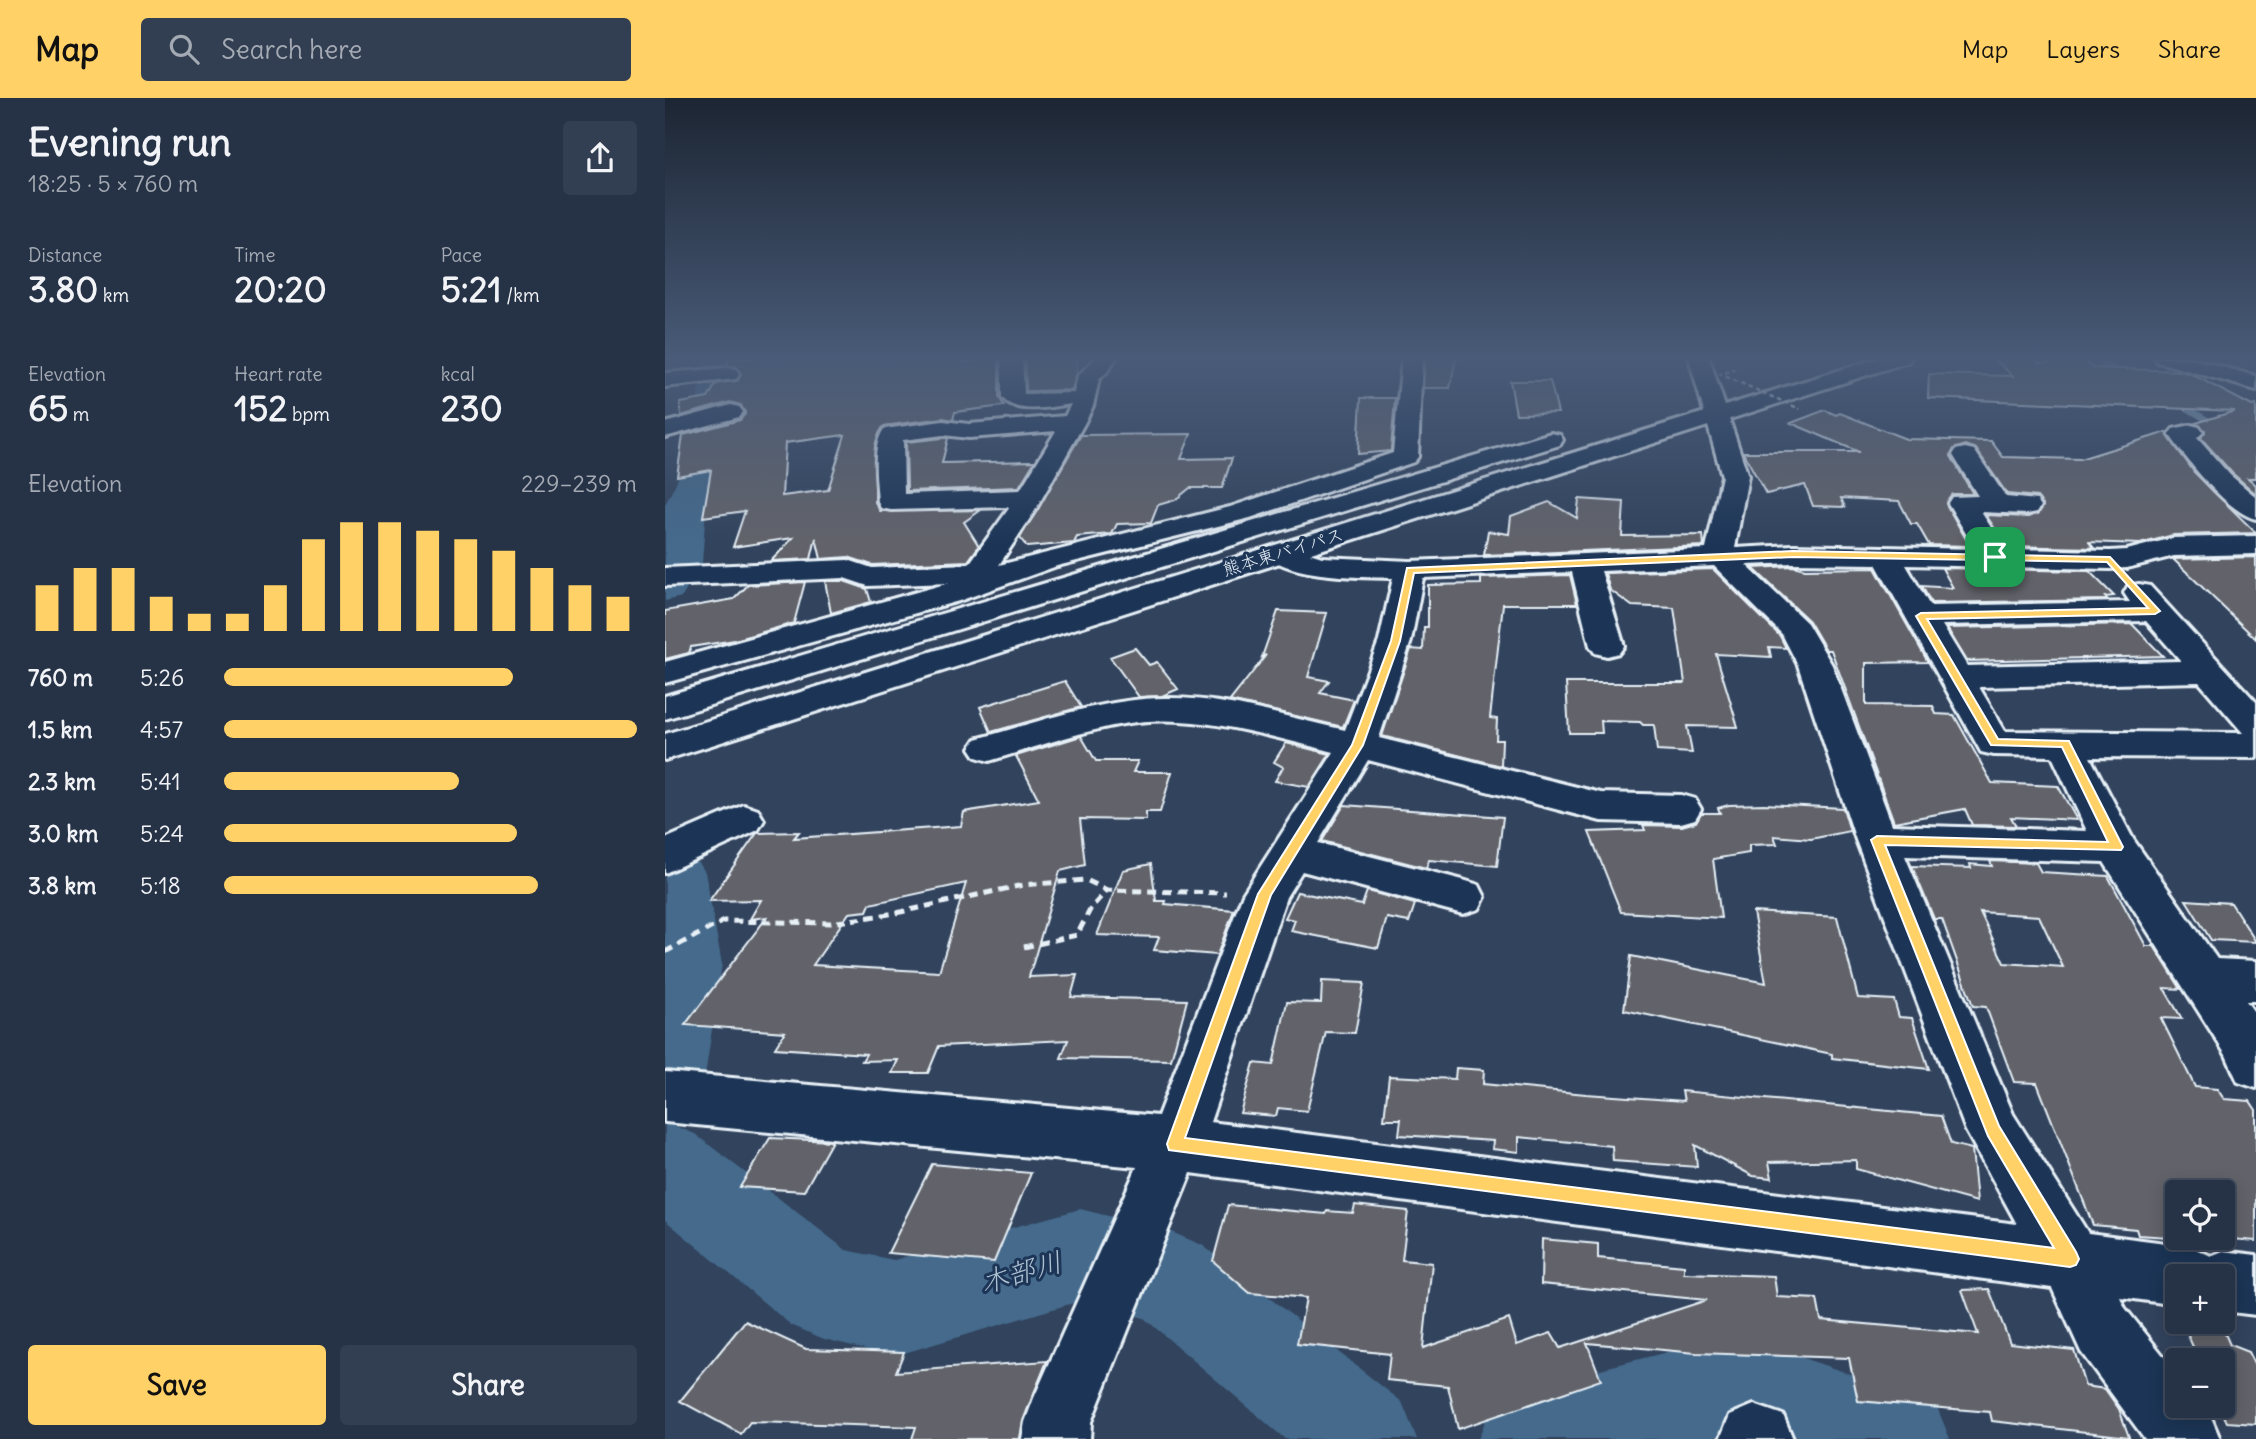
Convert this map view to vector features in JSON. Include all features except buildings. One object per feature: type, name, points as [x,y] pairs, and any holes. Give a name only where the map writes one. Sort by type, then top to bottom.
[{"type":"main road","points":[[665,430],[700,421]]},
{"type":"main road","points":[[679,576],[848,569],[868,577],[980,576],[1219,520],[1405,457],[1408,421]]},
{"type":"main road","name":"熊本東バイパス","points":[[665,708],[1219,520],[1580,431],[1633,421]]},
{"type":"main road","name":"熊本東バイパス","points":[[665,747],[1281,552],[1667,421]]},
{"type":"main road","points":[[1718,421],[1735,476],[1736,494],[1719,540],[1721,557],[1796,630],[1815,665],[1877,840],[1993,1131],[2070,1259],[2103,1331],[2172,1420]]},
{"type":"main road","points":[[1028,498],[891,502],[889,456],[892,435],[943,428],[969,431],[1073,422]]},
{"type":"main road","points":[[665,673],[948,594],[980,576],[1073,422]]},
{"type":"main road","points":[[2191,432],[2181,434],[2221,481],[2256,511]]},
{"type":"main road","points":[[1965,455],[1998,505]]},
{"type":"main road","points":[[1995,557],[1962,503],[2027,506]]},
{"type":"main road","points":[[1281,552],[1319,566],[1410,570],[1721,557],[1885,555],[2110,560],[2127,559],[2173,547],[2256,545]]},
{"type":"main road","points":[[1885,555],[1994,743],[2256,746]]},
{"type":"main road","points":[[2110,560],[2256,725]]},
{"type":"main road","points":[[1596,562],[1615,602]]},
{"type":"main road","points":[[1596,562],[1607,646]]},
{"type":"main road","points":[[1056,1439],[1058,1422],[1175,1144],[1265,894],[1358,745],[1395,641],[1410,570]]},
{"type":"main road","points":[[1921,616],[2155,611]]},
{"type":"main road","points":[[1956,677],[2208,671]]},
{"type":"main road","points":[[989,748],[1123,712],[1164,709],[1205,711],[1358,745],[1601,807],[1681,809]]},
{"type":"main road","points":[[2065,744],[2116,847],[2245,1041],[2256,1065]]},
{"type":"main road","points":[[683,848],[744,820]]},
{"type":"main road","points":[[1877,840],[2116,847]]},
{"type":"main road","points":[[1291,852],[1463,897]]},
{"type":"main road","points":[[2202,979],[2256,981]]},
{"type":"main road","points":[[690,1099],[1175,1144],[2165,1273]]},
{"type":"main road","points":[[2235,1282],[2256,1285]]},
{"type":"path","points":[[665,952],[724,921],[831,923],[896,913],[1023,885],[1086,880],[1107,890],[1265,894]]},
{"type":"path","points":[[1024,947],[1077,935],[1091,908],[1107,890]]},
{"type":"waterway","name":"木部川","points":[[665,587],[679,564],[685,507],[714,444],[713,421]]},
{"type":"waterway","points":[[2208,421],[2216,425]]},
{"type":"waterway","name":"木部川","points":[[665,865],[672,872],[686,964],[665,1076]]},
{"type":"waterway","name":"木部川","points":[[665,1164],[824,1292],[894,1308],[1080,1255],[1169,1278],[1365,1439]]},
{"type":"waterway","name":"木部川","points":[[1530,1439],[1734,1385],[1883,1437],[1898,1439]]},
{"type":"waterway","points":[[1698,1394],[1710,1439]]},
{"type":"route","points":[[1793,554],[1995,557],[2110,560],[2155,611],[1921,616],[1994,743],[2065,744],[2116,847],[1877,840],[1993,1131],[2070,1259],[1175,1144],[1265,894],[1358,745],[1395,641],[1410,570],[1793,554]]}]
